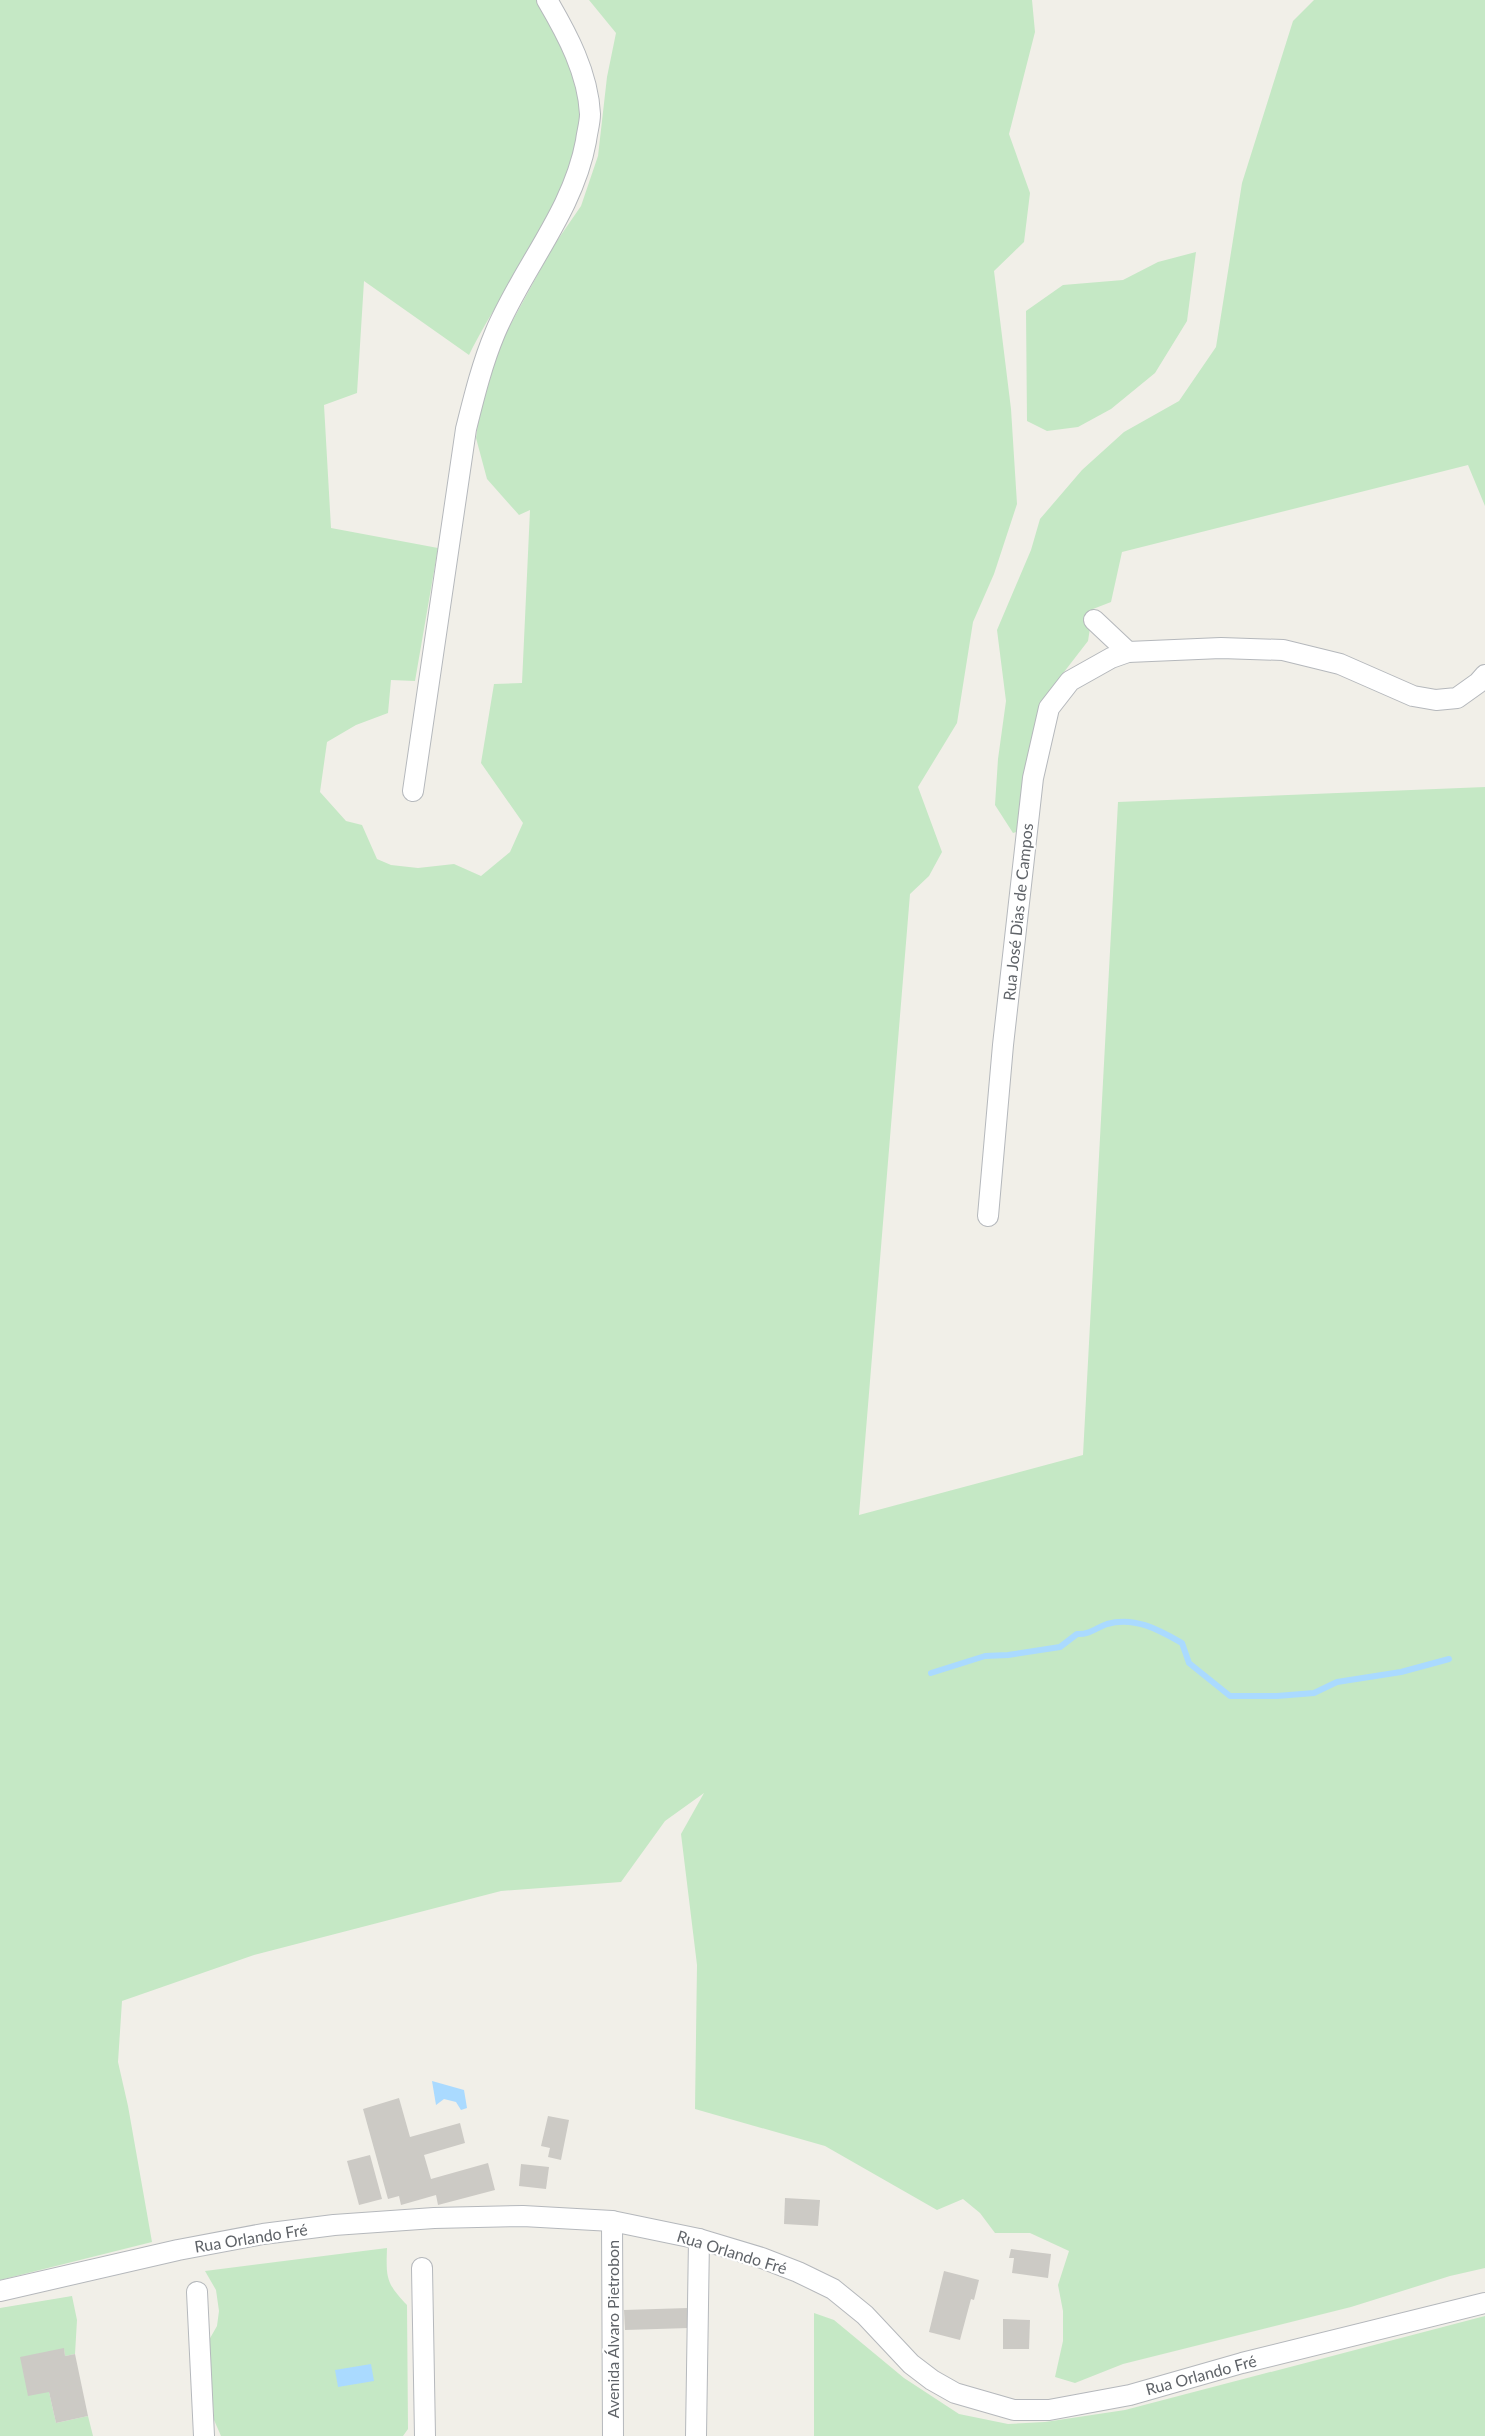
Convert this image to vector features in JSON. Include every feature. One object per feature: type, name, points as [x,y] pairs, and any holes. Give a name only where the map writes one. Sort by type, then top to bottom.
[{"type":"street","points":[[413,791],[466,429],[479,378],[495,332],[574,185],[583,156],[590,116],[582,76],[568,38],[547,0]]},
{"type":"street","points":[[1094,620],[1128,652],[1221,648],[1283,650],[1340,664],[1413,696],[1436,700],[1458,698],[1479,683],[1485,675]]},
{"type":"street","name":"Rua José Dias de Campos","points":[[988,1216],[1003,1046],[1033,778],[1049,708],[1070,681],[1111,658],[1128,652]]},
{"type":"street","name":"Rua Orlando Fré","points":[[0,2290],[178,2250],[263,2234],[334,2225],[434,2218],[523,2216],[612,2222],[699,2239],[762,2258],[833,2289],[865,2314],[911,2364],[932,2380],[955,2392],[1014,2410],[1049,2409],[1130,2395],[1242,2363],[1485,2303]]},
{"type":"street","name":"Avenida Álvaro Pietrobon","points":[[612,2222],[613,2436]]},
{"type":"street","points":[[696,2436],[699,2239]]},
{"type":"street","points":[[422,2268],[425,2436]]},
{"type":"street","points":[[197,2292],[204,2436]]},
{"type":"green space","points":[[0,0],[539,0],[542,4],[577,81],[581,116],[575,151],[562,187],[544,223],[469,355],[364,281],[357,393],[324,405],[331,528],[438,548],[415,681],[391,680],[388,713],[356,725],[327,742],[320,792],[346,821],[362,825],[377,859],[391,865],[418,868],[454,864],[481,876],[510,852],[523,823],[481,763],[494,684],[522,683],[530,510],[519,515],[487,479],[476,438],[479,415],[499,346],[552,248],[581,206],[598,156],[607,77],[616,33],[589,0],[1032,0],[1035,32],[1009,134],[1030,193],[1024,242],[994,271],[1011,409],[1017,504],[994,574],[973,622],[957,723],[918,787],[942,852],[929,876],[910,894],[859,1515],[1083,1455],[1118,802],[1485,787],[1485,2268],[1450,2276],[1351,2307],[1123,2364],[1075,2383],[1055,2377],[1063,2341],[1063,2311],[1058,2285],[1069,2251],[1030,2233],[995,2233],[980,2213],[963,2199],[937,2210],[825,2146],[695,2109],[697,1965],[681,1834],[704,1793],[665,1821],[621,1882],[501,1891],[254,1955],[122,2001],[118,2062],[152,2242],[0,2280]]},
{"type":"green space","points":[[1314,0],[1485,0],[1485,506],[1468,465],[1122,552],[1111,602],[1093,609],[1088,641],[1047,694],[1020,831],[1013,833],[995,805],[998,759],[1006,701],[997,630],[1031,550],[1040,519],[1082,470],[1124,432],[1179,401],[1216,347],[1242,183],[1293,21]]},
{"type":"green space","points":[[1196,252],[1187,321],[1155,373],[1111,409],[1078,427],[1047,431],[1027,421],[1026,311],[1063,285],[1123,280],[1158,262]]},
{"type":"green space","points":[[387,2248],[389,2280],[407,2305],[408,2429],[403,2436],[221,2436],[214,2420],[209,2340],[217,2326],[219,2311],[216,2290],[205,2271]]},
{"type":"green space","points":[[72,2296],[77,2320],[75,2354],[65,2356],[64,2349],[49,2392],[56,2423],[88,2416],[93,2436],[0,2436],[0,2308]]},
{"type":"green space","points":[[814,2313],[834,2320],[904,2378],[959,2414],[1008,2424],[1045,2422],[1125,2410],[1485,2316],[1485,2436],[814,2436]]},
{"type":"water","points":[[432,2081],[464,2090],[467,2108],[461,2110],[456,2102],[444,2099],[436,2105]]},
{"type":"water","points":[[371,2364],[374,2381],[338,2387],[335,2370]]},
{"type":"building","points":[[399,2098],[410,2137],[460,2123],[465,2143],[424,2155],[431,2179],[488,2163],[495,2190],[438,2205],[436,2195],[401,2205],[399,2196],[388,2199],[363,2109]]},
{"type":"building","points":[[548,2116],[569,2120],[561,2160],[548,2157],[550,2148],[541,2146]]},
{"type":"building","points":[[370,2155],[382,2199],[359,2205],[347,2161]]},
{"type":"building","points":[[521,2164],[549,2167],[546,2189],[519,2186]]},
{"type":"building","points":[[785,2198],[820,2200],[818,2226],[784,2224]]},
{"type":"building","points":[[1011,2249],[1051,2254],[1048,2278],[1012,2273],[1014,2258],[1009,2258]]},
{"type":"building","points":[[944,2271],[979,2280],[974,2300],[971,2299],[960,2340],[929,2332]]},
{"type":"building","points":[[688,2308],[689,2328],[625,2330],[624,2310]]},
{"type":"building","points":[[1003,2319],[1030,2320],[1029,2349],[1003,2349]]},
{"type":"building","points":[[64,2348],[65,2356],[75,2354],[88,2416],[56,2423],[49,2392],[28,2396],[20,2357]]},
{"type":"waterway","points":[[931,1673],[985,1656],[1060,1647],[1077,1634],[1117,1622],[1137,1623],[1165,1633],[1182,1643],[1189,1663],[1230,1696],[1314,1693],[1337,1682],[1401,1672],[1449,1659]]}]
